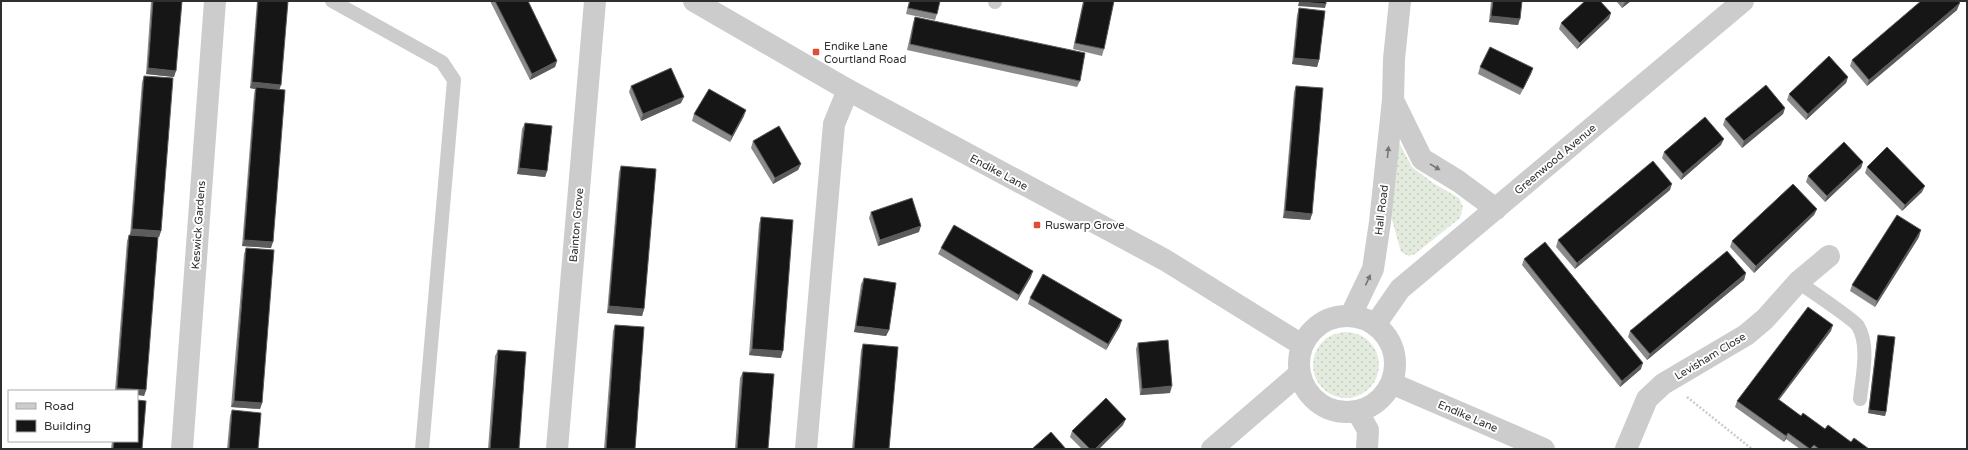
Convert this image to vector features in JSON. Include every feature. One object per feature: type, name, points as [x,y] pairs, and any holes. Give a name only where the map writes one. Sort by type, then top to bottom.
[{"type":"street","name":"Keswick Gardens","points":[[182,449],[215,1]]},
{"type":"street","name":"Bainton Grove","points":[[557,449],[595,1]]},
{"type":"street","name":"Hall Road","points":[[1351,315],[1373,269],[1380,222],[1393,100],[1394,59],[1400,1]]},
{"type":"street","name":"Greenwood Avenue","points":[[1375,325],[1400,289],[1743,1]]},
{"type":"street","name":"Endike Lane","points":[[700,2],[848,90],[1166,260],[1302,346]]},
{"type":"street","points":[[806,449],[834,124],[848,90]]},
{"type":"street","name":"Hall Road","points":[[1393,100],[1422,159],[1458,181],[1496,209]]},
{"type":"street","name":"Levisham Close","points":[[1626,449],[1647,399],[1670,379],[1746,335],[1765,319],[1798,282],[1829,256]]},
{"type":"street","points":[[1351,315],[1375,325],[1390,341],[1395,362],[1391,383],[1383,396],[1371,405],[1357,411],[1333,410],[1313,398],[1299,374],[1302,346],[1313,328],[1331,318],[1351,315]]},
{"type":"street","points":[[1212,449],[1299,374]]},
{"type":"street","name":"Endike Lane","points":[[1391,383],[1544,449]]},
{"type":"street","points":[[1357,411],[1368,430],[1367,449]]},
{"type":"lane","points":[[332,1],[442,62],[454,80],[422,449]]},
{"type":"lane","points":[[1798,282],[1858,325],[1863,341],[1864,359],[1860,399]]},
{"type":"path","points":[[1670,379],[1681,392],[1752,449]]},
{"type":"shaded area","points":[[1396,137],[1412,167],[1433,183],[1459,198],[1463,207],[1460,218],[1415,254],[1409,256],[1401,252],[1391,216]]},
{"type":"shaded area","points":[[1346,332],[1359,335],[1369,342],[1376,352],[1379,365],[1376,378],[1369,388],[1359,395],[1346,398],[1333,395],[1323,388],[1316,378],[1313,365],[1316,352],[1323,342],[1333,335]]},
{"type":"building","points":[[153,1],[182,1],[176,71],[148,68]]},
{"type":"building","points":[[258,1],[288,1],[281,85],[252,82]]},
{"type":"building","points":[[495,1],[528,1],[557,61],[532,74]]},
{"type":"building","points":[[910,1],[940,1],[937,14],[908,8]]},
{"type":"building","points":[[1084,1],[1114,1],[1104,49],[1075,43]]},
{"type":"building","points":[[1326,1],[1326,4],[1299,2]]},
{"type":"building","points":[[1493,1],[1522,1],[1520,19],[1491,16]]},
{"type":"building","points":[[1585,1],[1600,1],[1611,13],[1580,43],[1561,23]]},
{"type":"building","points":[[1921,1],[1958,1],[1960,3],[1869,80],[1852,60]]},
{"type":"building","points":[[1299,8],[1325,11],[1319,60],[1294,58]]},
{"type":"building","points":[[915,17],[1085,53],[1080,81],[910,44]]},
{"type":"building","points":[[1490,47],[1533,68],[1523,89],[1480,67]]},
{"type":"building","points":[[1829,56],[1848,77],[1808,114],[1789,94]]},
{"type":"building","points":[[671,68],[684,97],[643,114],[631,86]]},
{"type":"building","points":[[144,76],[173,78],[161,231],[132,229]]},
{"type":"building","points":[[1766,85],[1785,108],[1744,141],[1725,119]]},
{"type":"building","points":[[1296,86],[1323,88],[1312,214],[1285,211]]},
{"type":"building","points":[[256,87],[285,90],[273,242],[244,240]]},
{"type":"building","points":[[709,89],[746,110],[732,136],[694,114]]},
{"type":"building","points":[[1705,117],[1724,139],[1683,174],[1664,152]]},
{"type":"building","points":[[525,123],[552,126],[547,171],[519,168]]},
{"type":"building","points":[[779,126],[801,164],[775,178],[753,141]]},
{"type":"building","points":[[1844,142],[1863,162],[1827,196],[1808,176]]},
{"type":"building","points":[[1887,147],[1925,186],[1905,205],[1867,167]]},
{"type":"building","points":[[1653,161],[1672,184],[1577,263],[1558,240]]},
{"type":"building","points":[[621,166],[656,169],[644,309],[609,306]]},
{"type":"building","points":[[1793,184],[1817,209],[1756,266],[1732,241]]},
{"type":"building","points":[[912,198],[921,226],[880,240],[871,212]]},
{"type":"building","points":[[1897,215],[1921,230],[1877,301],[1852,285]]},
{"type":"building","points":[[761,217],[793,220],[783,351],[752,349]]},
{"type":"building","points":[[954,225],[1033,271],[1019,295],[941,248]]},
{"type":"building","points":[[129,235],[158,237],[146,390],[117,388]]},
{"type":"building","points":[[1545,242],[1643,363],[1622,381],[1524,259]]},
{"type":"building","points":[[246,248],[274,250],[262,403],[234,401]]},
{"type":"building","points":[[1727,251],[1746,273],[1650,354],[1630,331]]},
{"type":"building","points":[[1043,274],[1122,320],[1108,344],[1030,298]]},
{"type":"building","points":[[864,278],[896,283],[889,330],[856,326]]},
{"type":"building","points":[[1808,307],[1833,325],[1778,399],[1801,416],[1803,413],[1825,429],[1828,425],[1851,442],[1854,438],[1869,449],[1819,449],[1814,445],[1810,449],[1788,433],[1786,436],[1737,401]]},
{"type":"building","points":[[615,325],[644,327],[635,449],[606,449]]},
{"type":"building","points":[[1878,335],[1895,337],[1886,412],[1869,410]]},
{"type":"building","points":[[1168,340],[1172,386],[1142,389],[1138,343]]},
{"type":"building","points":[[863,344],[898,347],[889,449],[854,449]]},
{"type":"building","points":[[498,350],[526,352],[519,449],[490,449]]},
{"type":"building","points":[[743,372],[774,374],[768,449],[737,449]]},
{"type":"building","points":[[1106,398],[1126,419],[1095,449],[1090,449],[1072,431]]},
{"type":"building","points":[[138,400],[146,401],[142,449],[113,449],[114,442],[138,442]]},
{"type":"building","points":[[232,410],[261,413],[258,449],[229,449]]},
{"type":"building","points":[[1051,432],[1066,449],[1032,449]]},
{"type":"place","name":"Endike Lane Courtland Road","points":[[816,52]]},
{"type":"place","name":"Ruswarp Grove","points":[[1037,225]]}]
